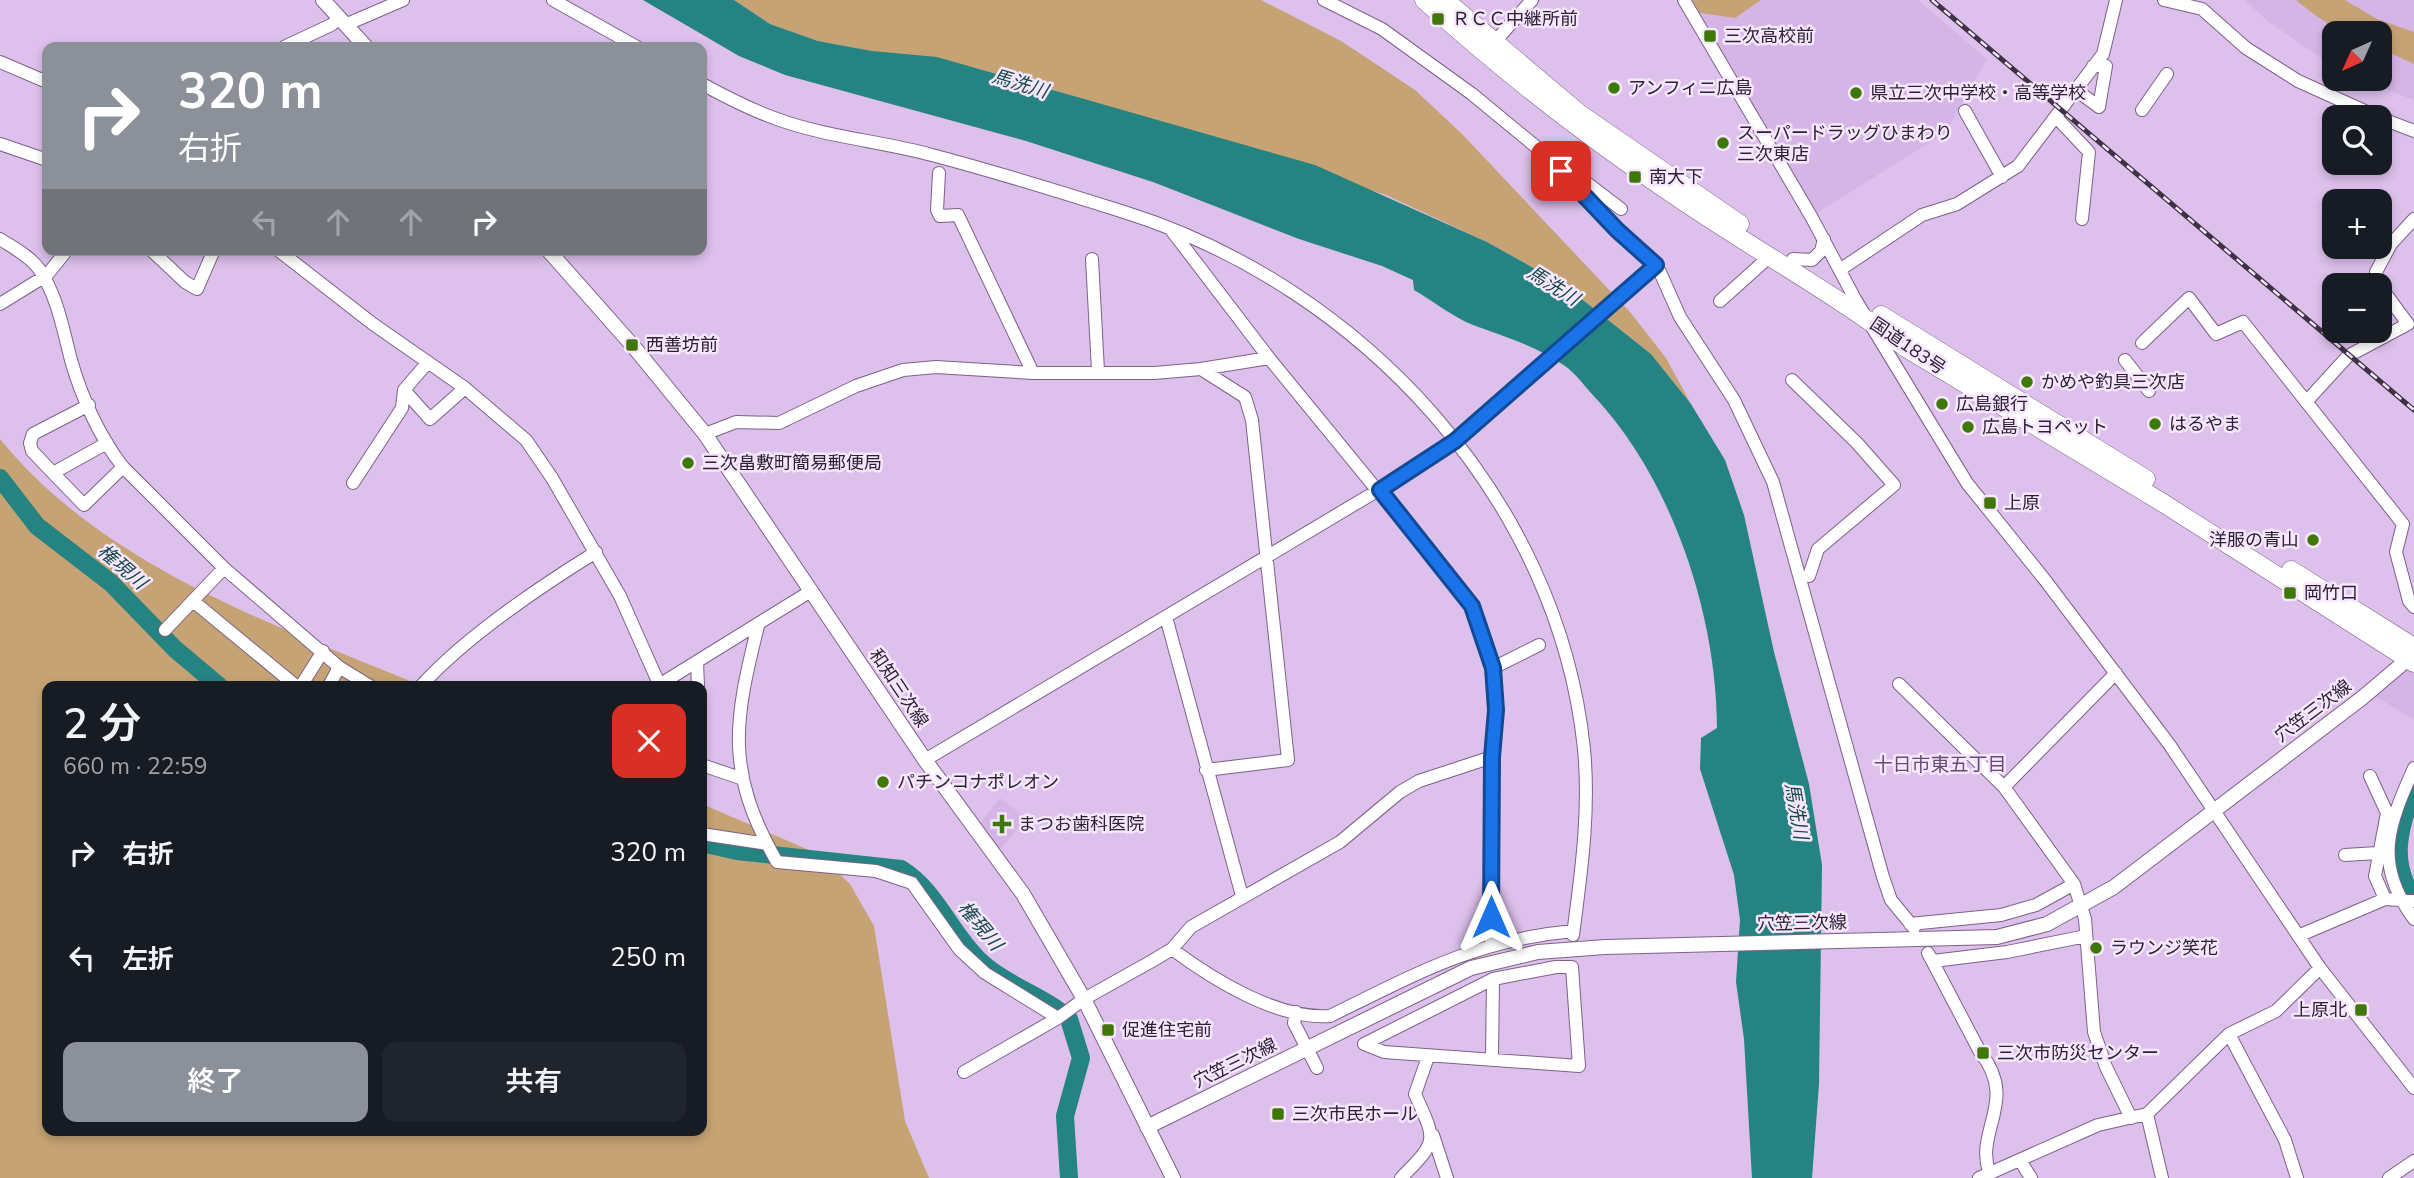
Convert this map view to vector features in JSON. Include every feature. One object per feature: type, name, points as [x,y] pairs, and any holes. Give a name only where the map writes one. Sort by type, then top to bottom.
[{"type":"highway","name":"国道183号","points":[[1424,0],[1580,114],[1793,259],[2413,656]]},
{"type":"highway","name":"国道183号","points":[[1444,0],[1488,48],[1572,123],[1659,186],[1870,320],[1916,353],[2413,656]]},
{"type":"main road","points":[[323,0],[362,42]]},
{"type":"main road","name":"和知三次線","points":[[553,256],[633,346],[705,434],[925,760],[1023,894],[1069,1010],[1147,1127],[1172,1178]]},
{"type":"main road","name":"穴笠三次線","points":[[1147,1127],[1471,968],[1538,952],[1605,947],[1997,937],[2047,924],[2083,906],[2125,878],[2413,656]]},
{"type":"street","points":[[295,42],[331,25],[403,0]]},
{"type":"street","points":[[553,0],[627,42]]},
{"type":"street","points":[[1324,0],[1382,29],[1472,94],[1561,171],[1617,230],[1656,265],[1681,317],[1734,400],[1773,482],[1883,877],[1891,900],[1912,926],[2001,915],[2036,905],[2074,884]]},
{"type":"street","points":[[1488,48],[1532,0]]},
{"type":"street","points":[[1684,0],[1824,239],[1855,299],[1967,483],[2169,744],[2320,968],[2414,1087]]},
{"type":"street","points":[[1841,269],[1922,215],[1957,204],[2018,166],[2102,54],[2116,0]]},
{"type":"street","points":[[2164,0],[2202,9],[2246,48],[2298,81],[2351,105]]},
{"type":"street","points":[[0,62],[42,80]]},
{"type":"street","points":[[2076,90],[2099,107],[2106,66],[2094,66]]},
{"type":"street","points":[[2142,110],[2167,74]]},
{"type":"street","points":[[707,86],[780,120],[931,154],[1128,213],[1215,247],[1291,289],[1341,325],[1411,391],[1455,441],[1509,516],[1549,598],[1584,746],[1587,801],[1585,845],[1573,933],[1528,935],[1491,944],[1454,956],[1330,1016],[1312,1017],[1226,986],[1172,949]]},
{"type":"street","points":[[1965,111],[2002,177]]},
{"type":"street","points":[[2056,117],[2089,152],[2082,219]]},
{"type":"street","points":[[2392,123],[2414,131]]},
{"type":"street","points":[[0,144],[42,158]]},
{"type":"street","points":[[1561,171],[1583,180],[1621,209]]},
{"type":"street","points":[[939,173],[937,210],[940,216],[958,215],[1032,373]]},
{"type":"street","points":[[2376,273],[2391,244],[2414,219]]},
{"type":"street","points":[[1170,229],[1269,358],[1380,490],[1472,606],[1493,668],[1496,710],[1492,757],[1491,944]]},
{"type":"street","points":[[0,239],[38,268],[60,315],[73,365],[89,405],[107,443],[123,467],[225,568],[339,667],[362,681]]},
{"type":"street","points":[[1793,259],[1812,260],[1821,251],[1824,239]]},
{"type":"street","points":[[0,304],[43,278],[62,256]]},
{"type":"street","points":[[157,256],[185,282],[197,289],[211,256]]},
{"type":"street","points":[[286,256],[466,388],[526,440],[596,552],[620,596],[657,681]]},
{"type":"street","points":[[1720,302],[1769,257]]},
{"type":"street","points":[[1092,259],[1098,372]]},
{"type":"street","points":[[925,760],[1268,558],[1455,441],[1656,265]]},
{"type":"street","points":[[2142,343],[2189,298],[2216,334],[2243,322],[2403,524],[2396,552],[2409,601],[2414,607]]},
{"type":"street","points":[[2306,402],[2348,356],[2411,323],[2392,300]]},
{"type":"street","points":[[1898,367],[1904,358],[1916,353]]},
{"type":"street","points":[[705,434],[736,422],[779,423],[856,386],[903,370],[936,367],[1032,373],[1154,373],[1201,369],[1269,358]]},
{"type":"street","points":[[2125,360],[2149,391]]},
{"type":"street","points":[[353,483],[402,408],[404,390],[428,362]]},
{"type":"street","points":[[1201,369],[1245,397],[1252,420],[1288,760],[1206,770]]},
{"type":"street","points":[[1792,380],[1857,443],[1894,485],[1818,549],[1809,576]]},
{"type":"street","points":[[404,390],[430,419],[466,388]]},
{"type":"street","points":[[89,405],[33,434],[30,443],[33,450],[84,505],[123,467]]},
{"type":"street","points":[[53,473],[107,443]]},
{"type":"street","points":[[425,681],[443,661],[563,572],[596,552]]},
{"type":"street","points":[[165,630],[225,568]]},
{"type":"street","points":[[666,681],[811,591]]},
{"type":"street","points":[[192,601],[290,681]]},
{"type":"street","points":[[1166,618],[1242,896]]},
{"type":"street","points":[[758,626],[741,699],[737,733],[740,778],[777,862],[876,872],[912,883],[959,948],[985,974],[1069,1010]]},
{"type":"street","points":[[1493,668],[1539,645]]},
{"type":"street","points":[[304,681],[323,651]]},
{"type":"street","points":[[697,662],[698,681]]},
{"type":"street","points":[[332,681],[339,667]]},
{"type":"street","points":[[2004,787],[2116,673]]},
{"type":"street","points":[[1899,684],[2004,787],[2074,884],[2083,906],[2094,1032],[2106,1067],[2131,1118]]},
{"type":"street","points":[[964,1072],[1172,949],[1191,928],[1242,896],[1340,842],[1400,792],[1419,781],[1492,757]]},
{"type":"street","points":[[707,767],[740,778]]},
{"type":"street","points":[[2414,768],[2392,819],[2386,850],[2414,919]]},
{"type":"street","points":[[2370,776],[2387,813],[2375,876],[2385,900]]},
{"type":"street","points":[[707,835],[768,846]]},
{"type":"street","points":[[2345,855],[2378,853]]},
{"type":"street","points":[[2298,936],[2385,900],[2408,901]]},
{"type":"street","points":[[2087,936],[2007,952],[1930,957],[1980,1052],[1991,1066],[1998,1108],[1984,1157],[1984,1175],[2098,1125],[2147,1114],[2229,1034],[2276,1011],[2320,968]]},
{"type":"street","points":[[1556,967],[1572,967],[1579,1066],[1492,1057],[1428,1057],[1384,1052],[1364,1044],[1493,979],[1556,967]]},
{"type":"street","points":[[1492,1057],[1493,979]]},
{"type":"street","points":[[1296,1013],[1294,1023],[1305,1050],[1317,1068]]},
{"type":"street","points":[[2229,1034],[2285,1140],[2297,1178]]},
{"type":"street","points":[[1428,1057],[1415,1094],[1447,1178]]},
{"type":"street","points":[[2147,1114],[2162,1178]]},
{"type":"street","points":[[1401,1178],[1430,1147],[1432,1133]]},
{"type":"street","points":[[2020,1160],[2031,1178]]},
{"type":"street","points":[[2389,1178],[2414,1161]]},
{"type":"shaded area","points":[[734,0],[1261,0],[1341,41],[1415,90],[1462,134],[1630,312],[1666,358],[1691,404],[1651,354],[1564,285],[1487,242],[1386,195],[1019,79],[818,41],[770,24]]},
{"type":"shaded area","name":"県立三次中学校・高等学校","points":[[1691,0],[1918,0],[1987,59],[1945,133],[1812,216]]},
{"type":"shaded area","points":[[1692,0],[1761,0],[1735,18],[1700,13]]},
{"type":"shaded area","points":[[2245,0],[2414,0],[2414,100],[2390,91],[2392,21],[2322,21],[2322,59],[2266,20]]},
{"type":"shaded area","points":[[2296,0],[2345,0],[2383,21],[2324,21]]},
{"type":"shaded area","points":[[2392,24],[2414,32],[2414,64],[2392,54]]},
{"type":"shaded area","points":[[0,439],[42,484],[89,523],[140,557],[251,615],[410,681],[42,681],[42,1136],[707,1136],[707,806],[818,854],[850,884],[874,926],[905,1121],[929,1178],[0,1178]]},
{"type":"shaded area","points":[[2414,653],[2414,720],[2370,693]]},
{"type":"shaded area","points":[[1000,798],[1026,818],[998,852],[979,825]]},
{"type":"water","name":"馬洗川","points":[[643,0],[734,0],[770,24],[818,41],[872,51],[937,57],[1315,165],[1487,242],[1564,285],[1651,354],[1691,404],[1725,460],[1744,515],[1774,652],[1809,784],[1822,865],[1819,1084],[1812,1178],[1752,1178],[1744,1039],[1736,982],[1740,920],[1734,875],[1700,769],[1701,738],[1717,728],[1709,639],[1684,549],[1666,505],[1644,464],[1619,427],[1576,375],[1544,353],[1458,318],[1414,290],[1413,280],[1382,266],[1299,239],[1153,182],[1026,141],[785,75],[739,56]]},
{"type":"waterway","name":"権現川","points":[[0,478],[37,526],[111,583],[175,649],[213,681]]},
{"type":"waterway","points":[[2414,790],[2404,818],[2399,845],[2401,872],[2414,898]]},
{"type":"waterway","name":"権現川","points":[[707,844],[737,851],[901,869],[924,889],[961,940],[982,963],[1069,1019],[1081,1058],[1065,1116],[1069,1178]]},
{"type":"railway","points":[[1932,0],[2414,410]]},
{"type":"place","name":"ＲＣＣ中継所前","points":[[1438,19]]},
{"type":"place","name":"三次高校前","points":[[1710,36]]},
{"type":"place","name":"アンフィニ広島","points":[[1614,88]]},
{"type":"place","name":"県立三次中学校・高等学校","points":[[1856,93]]},
{"type":"place","name":"スーパードラッグひまわり 三次東店","points":[[1723,143]]},
{"type":"place","name":"南大下","points":[[1635,177]]},
{"type":"place","name":"西善坊前","points":[[632,345]]},
{"type":"place","name":"かめや釣具三次店","points":[[2027,382]]},
{"type":"place","name":"広島銀行","points":[[1942,404]]},
{"type":"place","name":"はるやま","points":[[2155,424]]},
{"type":"place","name":"広島トヨペット","points":[[1968,427]]},
{"type":"place","name":"三次畠敷町簡易郵便局","points":[[688,463]]},
{"type":"place","name":"上原","points":[[1990,503]]},
{"type":"place","name":"洋服の青山","points":[[2313,540]]},
{"type":"place","name":"岡竹口","points":[[2290,593]]},
{"type":"place","name":"パチンコナポレオン","points":[[883,782]]},
{"type":"place","name":"まつお歯科医院","points":[[1002,824]]},
{"type":"place","name":"ラウンジ笑花","points":[[2096,948]]},
{"type":"place","name":"上原北","points":[[2361,1010]]},
{"type":"place","name":"促進住宅前","points":[[1108,1030]]},
{"type":"place","name":"三次市防災センター","points":[[1983,1053]]},
{"type":"place","name":"三次市民ホール","points":[[1278,1114]]},
{"type":"district","name":"十日市東五丁目","points":[[1940,765]]},
{"type":"route","points":[[1491,917],[1492,757],[1496,710],[1493,668],[1485,637],[1472,606],[1380,490],[1455,441],[1656,265],[1617,230],[1561,171]]}]
